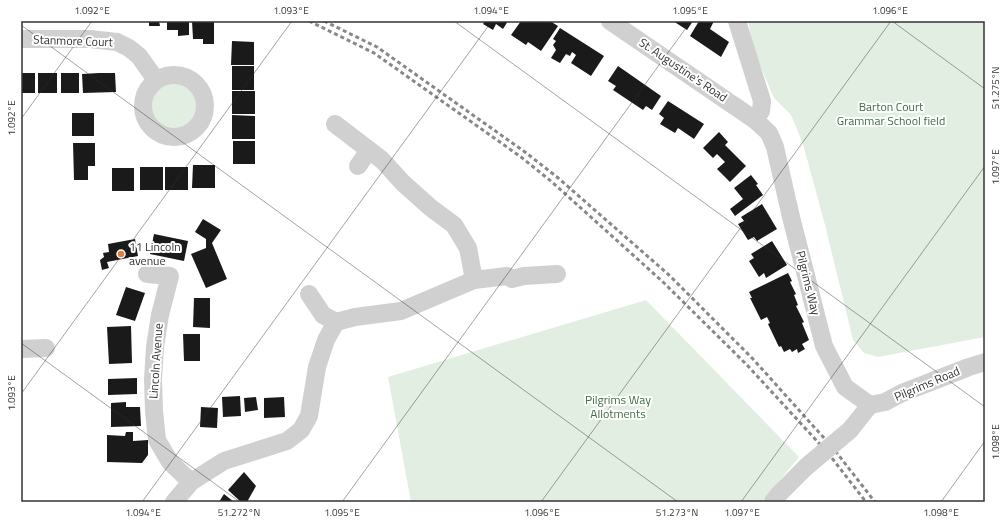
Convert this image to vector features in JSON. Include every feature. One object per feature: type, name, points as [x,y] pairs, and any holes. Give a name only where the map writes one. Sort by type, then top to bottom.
[{"type":"street","name":"St. Augustine's Road","points":[[610,21],[755,120]]},
{"type":"street","points":[[737,21],[762,101],[762,111],[755,120]]},
{"type":"street","name":"Stanmore Court","points":[[21,39],[90,39],[117,42],[140,56],[156,80]]},
{"type":"street","name":"Pilgrims Way","points":[[755,120],[769,133],[776,147],[791,217],[824,346],[845,387],[870,405]]},
{"type":"street","points":[[335,124],[382,160],[403,183],[430,208],[454,225],[468,248],[474,280]]},
{"type":"street","points":[[358,166],[369,150]]},
{"type":"street","name":"Lincoln Avenue","points":[[147,274],[170,276],[160,315],[155,347],[153,386],[157,440],[170,462],[191,482]]},
{"type":"street","points":[[308,294],[323,316],[336,322],[355,317],[401,311],[474,280],[507,276],[512,279],[524,276],[557,274]]},
{"type":"street","points":[[174,502],[191,482],[224,461],[287,441],[301,430],[309,416],[317,367],[326,340],[336,322]]},
{"type":"street","points":[[21,349],[46,348]]},
{"type":"street","name":"Pilgrims Road","points":[[870,405],[885,402],[909,390],[968,366],[985,362]]},
{"type":"street","points":[[773,502],[806,467],[850,430],[870,405]]},
{"type":"green space","name":"Barton Court Grammar School field","points":[[748,21],[985,21],[985,337],[878,357],[864,353],[853,340],[825,225],[803,144],[791,115],[774,98],[754,51]]},
{"type":"green space","points":[[170,80],[180,80],[193,87],[200,100],[200,110],[193,123],[180,130],[170,130],[161,126],[154,119],[150,110],[150,100],[154,91],[161,84]]},
{"type":"green space","name":"Pilgrims Way Allotments","points":[[646,300],[799,457],[762,502],[411,502],[388,377]]},
{"type":"building","points":[[149,21],[159,21],[160,26],[149,26]]},
{"type":"building","points":[[167,21],[189,21],[189,35],[178,36],[178,30],[167,30]]},
{"type":"building","points":[[192,21],[214,21],[214,44],[203,44],[203,39],[193,39]]},
{"type":"building","points":[[485,21],[508,21],[503,29],[496,24],[493,30],[483,24]]},
{"type":"building","points":[[521,21],[550,21],[558,26],[541,51],[528,42],[526,45],[511,35]]},
{"type":"building","points":[[673,21],[693,21],[687,30]]},
{"type":"building","points":[[699,21],[714,21],[710,29],[729,42],[721,57],[690,36]]},
{"type":"building","points":[[560,28],[604,56],[591,76],[571,63],[576,55],[572,52],[570,56],[566,54],[560,63],[551,58],[556,50],[553,45],[556,41],[553,39]]},
{"type":"building","points":[[232,41],[254,42],[254,65],[231,65]]},
{"type":"building","points":[[232,66],[254,66],[254,90],[232,90]]},
{"type":"building","points":[[618,66],[661,96],[652,110],[646,106],[643,110],[613,90],[616,86],[608,81]]},
{"type":"building","points":[[21,73],[35,73],[35,93],[21,93]]},
{"type":"building","points":[[38,73],[57,73],[57,93],[38,93]]},
{"type":"building","points":[[61,73],[79,73],[79,93],[61,93]]},
{"type":"building","points":[[115,73],[116,92],[83,93],[82,74]]},
{"type":"building","points":[[232,91],[255,91],[255,114],[232,114]]},
{"type":"building","points":[[668,101],[704,124],[694,139],[678,128],[675,133],[660,124],[664,118],[659,114]]},
{"type":"building","points":[[72,113],[94,113],[94,136],[72,136]]},
{"type":"building","points":[[232,115],[255,116],[255,139],[232,139]]},
{"type":"building","points":[[719,132],[728,142],[725,145],[746,166],[730,182],[717,169],[725,162],[717,154],[713,158],[703,148]]},
{"type":"building","points":[[233,141],[255,141],[255,164],[233,164]]},
{"type":"building","points":[[73,143],[95,143],[95,166],[88,166],[88,180],[74,180]]},
{"type":"building","points":[[193,165],[215,165],[215,188],[192,188]]},
{"type":"building","points":[[140,167],[163,167],[163,190],[140,190]]},
{"type":"building","points":[[165,167],[188,167],[188,190],[165,190]]},
{"type":"building","points":[[112,168],[134,168],[134,191],[112,191]]},
{"type":"building","points":[[751,175],[758,184],[756,185],[763,195],[735,216],[730,209],[743,199],[734,188]]},
{"type":"building","points":[[762,204],[777,229],[757,241],[754,237],[748,240],[738,224],[744,221],[741,217]]},
{"type":"building","points":[[203,219],[221,230],[212,243],[227,279],[206,288],[191,254],[206,248],[206,239],[195,232]]},
{"type":"building","points":[[154,234],[188,241],[184,261],[150,254]]},
{"type":"building","name":"11 Lincoln avenue","points":[[135,239],[138,256],[107,262],[109,268],[102,270],[100,260],[104,257],[103,253],[109,252],[108,244]]},
{"type":"building","points":[[772,241],[787,265],[766,278],[764,273],[759,277],[749,261],[754,258],[751,254]]},
{"type":"building","points":[[788,273],[792,281],[790,282],[796,294],[794,295],[798,305],[796,306],[804,322],[802,323],[809,340],[802,344],[805,349],[798,353],[797,349],[792,352],[790,349],[784,352],[781,346],[779,347],[768,324],[770,323],[767,317],[761,320],[750,298],[752,298],[749,292]]},
{"type":"building","points":[[126,287],[145,293],[135,321],[116,315]]},
{"type":"building","points":[[194,298],[210,298],[210,328],[193,327]]},
{"type":"building","points":[[131,326],[132,363],[109,364],[107,327]]},
{"type":"building","points":[[183,334],[200,334],[200,361],[184,361]]},
{"type":"building","points":[[137,378],[137,394],[108,395],[108,379]]},
{"type":"building","points":[[240,396],[241,416],[223,417],[222,397]]},
{"type":"building","points":[[256,397],[258,410],[245,412],[244,398]]},
{"type":"building","points":[[284,397],[285,417],[264,418],[264,398]]},
{"type":"building","points":[[126,402],[126,407],[140,407],[141,426],[111,427],[111,403]]},
{"type":"building","points":[[201,407],[218,408],[217,428],[200,427]]},
{"type":"building","points":[[126,432],[133,432],[133,441],[148,440],[148,455],[142,463],[107,462],[107,435],[125,436]]},
{"type":"building","points":[[244,472],[256,486],[247,502],[241,502],[228,490]]},
{"type":"building","points":[[224,494],[234,502],[219,502]]},
{"type":"railway","points":[[309,21],[374,53],[521,157],[552,182],[663,282],[747,365],[828,453],[866,502]]},
{"type":"railway","points":[[324,21],[377,47],[525,152],[557,177],[669,275],[753,359],[833,448],[875,502]]},
{"type":"place","name":"11 Lincoln avenue","points":[[121,254]]}]
